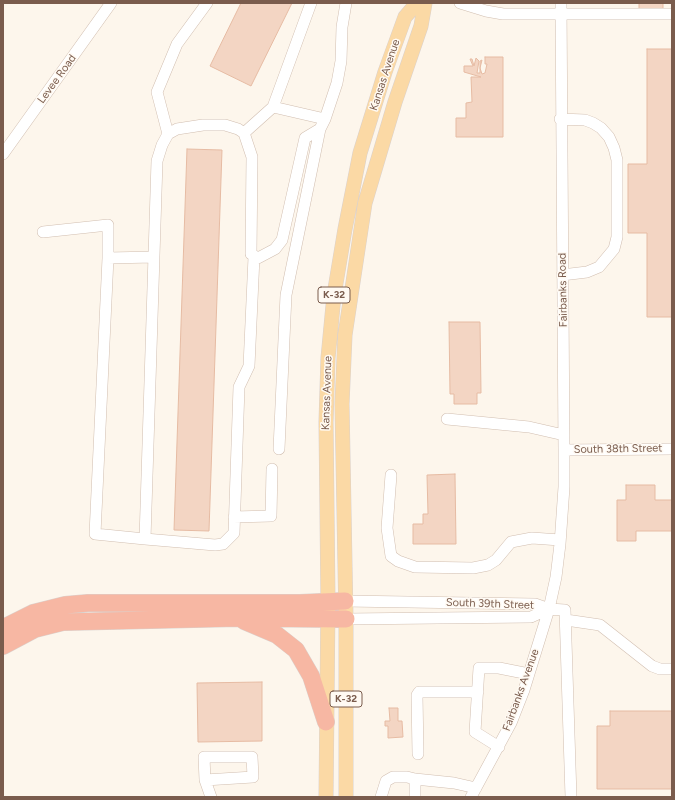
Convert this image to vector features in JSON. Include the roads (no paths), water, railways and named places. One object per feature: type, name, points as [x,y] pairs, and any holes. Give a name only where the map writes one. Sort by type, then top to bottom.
[{"type":"highway","points":[[3,646],[35,629],[63,622],[237,618],[328,610],[345,601]]},
{"type":"highway","points":[[3,628],[33,613],[65,605],[88,603],[328,610],[346,619]]},
{"type":"highway","points":[[237,618],[276,635],[296,650],[311,676],[326,722]]},
{"type":"main road","name":"Kansas Avenue","points":[[326,797],[328,610],[326,422],[328,358],[344,229],[360,153],[385,72],[405,17],[417,3]]},
{"type":"main road","name":"Kansas Avenue","points":[[346,797],[346,619],[342,404],[345,335],[365,203],[395,102],[421,26],[425,3]]},
{"type":"street","name":"Levee Road","points":[[3,154],[111,3]]},
{"type":"street","points":[[145,539],[157,161],[168,134],[156,92],[177,44],[207,3]]},
{"type":"street","points":[[244,133],[273,106],[311,3]]},
{"type":"street","points":[[279,449],[286,295],[320,129],[326,119],[337,83],[341,61],[342,27],[346,3]]},
{"type":"street","points":[[460,3],[486,11],[503,14],[561,9],[672,14]]},
{"type":"street","name":"Fairbanks Road","points":[[556,577],[560,540],[564,450],[560,119],[561,9]]},
{"type":"street","points":[[273,106],[326,119]]},
{"type":"street","points":[[560,119],[585,120],[601,128],[609,136],[617,160],[617,237],[614,249],[599,267],[587,272],[562,275]]},
{"type":"street","points":[[168,134],[177,129],[225,125],[238,129],[244,133],[252,157],[252,254],[257,257]]},
{"type":"street","points":[[257,257],[280,245],[305,138],[320,129]]},
{"type":"street","points":[[43,232],[108,225],[108,258],[95,534],[215,545],[223,544],[234,533],[239,387],[249,366],[257,257]]},
{"type":"street","points":[[108,258],[154,257]]},
{"type":"street","points":[[447,419],[529,427],[564,435]]},
{"type":"street","name":"South 38th Street","points":[[564,450],[672,449]]},
{"type":"street","points":[[234,517],[271,516],[272,469]]},
{"type":"street","points":[[390,475],[387,528],[390,556],[398,561],[415,567],[473,568],[488,565],[496,560],[510,542],[532,538],[560,540]]},
{"type":"street","name":"Fairbanks Avenue","points":[[473,793],[511,724],[529,674],[549,609],[556,577]]},
{"type":"street","name":"South 39th Street","points":[[345,601],[535,604],[549,609]]},
{"type":"street","points":[[549,609],[565,610],[571,797]]},
{"type":"street","name":"South 39th Street","points":[[346,619],[531,617],[549,609]]},
{"type":"street","points":[[566,622],[600,625],[652,666],[660,669],[672,669]]},
{"type":"street","points":[[499,747],[475,732],[479,668],[499,668],[529,674]]},
{"type":"street","points":[[418,754],[417,695],[419,692],[478,692]]},
{"type":"street","points":[[204,780],[253,777],[252,758],[204,757],[204,780],[211,797]]},
{"type":"street","points":[[382,797],[386,781],[393,777],[407,777],[454,783],[473,793]]},
{"type":"street","points":[[415,779],[415,797]]}]
